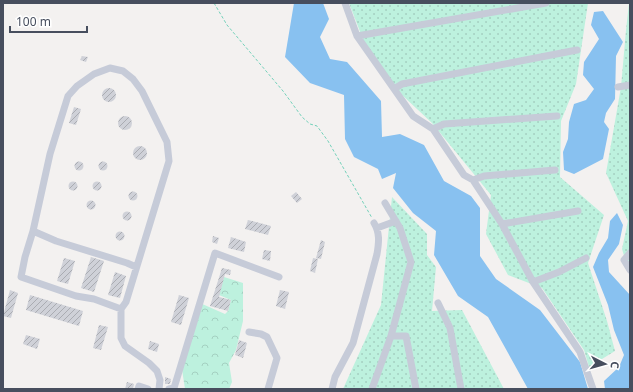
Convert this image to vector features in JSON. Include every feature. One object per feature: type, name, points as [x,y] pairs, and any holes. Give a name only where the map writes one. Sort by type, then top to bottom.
[{"type":"street","points":[[345,3],[357,36],[413,116],[433,129],[464,175],[473,180],[502,224],[533,282],[580,352],[593,389]]},
{"type":"street","points":[[357,36],[546,3]]},
{"type":"street","points":[[394,89],[402,84],[577,50]]},
{"type":"street","points":[[121,309],[94,299],[76,296],[21,277],[50,154],[68,96],[94,74],[110,68],[123,71],[133,79],[142,91],[168,142],[169,161],[126,302],[121,309],[121,338],[125,346],[149,363],[157,371],[160,380],[159,389]]},
{"type":"street","points":[[618,87],[630,85]]},
{"type":"street","points":[[433,129],[444,124],[557,116]]},
{"type":"street","points":[[473,180],[484,176],[555,170]]},
{"type":"street","points":[[372,389],[391,336],[411,262],[400,228],[384,202]]},
{"type":"street","points":[[502,224],[578,211]]},
{"type":"street","points":[[332,389],[335,377],[353,343],[377,254],[379,240],[376,225],[396,221]]},
{"type":"street","points":[[33,231],[56,241],[136,267]]},
{"type":"street","points":[[169,389],[174,388],[215,253],[279,277]]},
{"type":"street","points":[[630,253],[624,260],[630,270]]},
{"type":"street","points":[[533,282],[559,272],[586,258]]},
{"type":"street","points":[[438,303],[450,328],[462,389]]},
{"type":"street","points":[[249,332],[267,336],[277,358],[268,389]]},
{"type":"street","points":[[391,336],[406,336],[416,389]]},
{"type":"street","points":[[138,389],[139,386],[148,389]]},
{"type":"path","points":[[214,3],[226,25],[283,91],[302,117],[310,124],[317,126],[328,141],[376,225]]},
{"type":"green space","points":[[349,3],[588,3],[576,84],[561,121],[560,177],[604,215],[588,263],[615,351],[589,367],[584,350],[542,288],[508,275],[486,234],[491,195],[432,123],[402,95],[364,42]]},
{"type":"green space","points":[[629,3],[630,275],[622,249],[628,221],[606,173],[621,87]]},
{"type":"green space","points":[[392,197],[427,234],[427,255],[436,267],[432,311],[462,310],[504,389],[343,389],[381,305]]},
{"type":"green space","points":[[224,277],[243,283],[243,321],[236,350],[229,363],[232,382],[229,389],[185,389],[181,363],[200,303],[225,314],[228,311],[231,300],[219,295]]},
{"type":"water","points":[[294,3],[323,3],[329,19],[320,37],[330,59],[347,62],[381,101],[382,137],[400,134],[424,145],[444,181],[471,196],[480,208],[480,256],[496,279],[540,310],[580,362],[588,389],[528,389],[488,317],[458,296],[434,255],[436,231],[413,213],[393,188],[396,173],[382,179],[378,169],[354,157],[345,139],[344,95],[310,83],[285,57]]},
{"type":"water","points":[[603,11],[623,42],[616,56],[615,99],[606,113],[604,122],[609,129],[603,159],[574,174],[564,170],[563,152],[568,139],[569,122],[574,104],[586,100],[594,89],[583,75],[584,62],[599,39],[591,25],[594,12]]},
{"type":"water","points":[[617,213],[623,225],[619,244],[608,260],[609,272],[630,295],[630,389],[605,389],[604,381],[619,367],[624,355],[614,330],[608,305],[593,267],[608,238],[610,221]]},
{"type":"building","points":[[82,56],[88,57],[86,62],[80,60]]},
{"type":"building","points":[[106,88],[112,88],[116,92],[116,98],[112,102],[106,102],[102,98],[102,92]]},
{"type":"building","points":[[74,107],[81,109],[76,125],[69,123]]},
{"type":"building","points":[[122,116],[128,116],[132,120],[132,126],[128,130],[122,130],[118,126],[118,120]]},
{"type":"building","points":[[137,146],[143,146],[147,150],[147,156],[143,160],[137,160],[133,156],[133,150]]},
{"type":"building","points":[[79,161],[84,166],[79,171],[74,166]]},
{"type":"building","points":[[103,161],[108,166],[103,171],[98,166]]},
{"type":"building","points":[[73,181],[78,186],[73,191],[68,186]]},
{"type":"building","points":[[97,181],[102,186],[97,191],[92,186]]},
{"type":"building","points":[[133,191],[138,196],[133,201],[128,196]]},
{"type":"building","points":[[296,192],[302,199],[297,203],[291,196]]},
{"type":"building","points":[[91,200],[96,205],[91,210],[86,205]]},
{"type":"building","points":[[127,211],[132,216],[127,221],[122,216]]},
{"type":"building","points":[[248,220],[271,226],[268,235],[245,229]]},
{"type":"building","points":[[120,231],[125,236],[120,241],[115,236]]},
{"type":"building","points":[[213,236],[219,238],[217,244],[212,242]]},
{"type":"building","points":[[231,237],[246,242],[244,252],[228,248]]},
{"type":"building","points":[[321,240],[325,242],[321,259],[316,258]]},
{"type":"building","points":[[264,250],[271,251],[270,261],[262,259]]},
{"type":"building","points":[[91,257],[104,261],[94,292],[81,288]]},
{"type":"building","points":[[64,258],[75,261],[68,284],[57,281]]},
{"type":"building","points":[[313,258],[318,259],[315,273],[310,271]]},
{"type":"building","points":[[222,268],[231,270],[230,275],[225,274],[219,297],[231,300],[228,311],[210,306]]},
{"type":"building","points":[[115,272],[126,276],[120,298],[108,295]]},
{"type":"building","points":[[10,290],[18,293],[11,318],[3,316]]},
{"type":"building","points":[[280,290],[289,292],[285,309],[276,306]]},
{"type":"building","points":[[30,295],[83,311],[79,326],[26,310]]},
{"type":"building","points":[[179,295],[189,298],[181,325],[171,322]]},
{"type":"building","points":[[99,325],[108,327],[101,350],[93,348]]},
{"type":"building","points":[[26,335],[40,339],[37,349],[23,344]]},
{"type":"building","points":[[239,340],[247,343],[243,358],[235,355]]},
{"type":"building","points":[[150,341],[159,344],[157,352],[148,349]]},
{"type":"building","points":[[165,377],[171,379],[170,384],[165,384]]},
{"type":"building","points":[[127,382],[134,384],[133,389],[125,389]]}]
